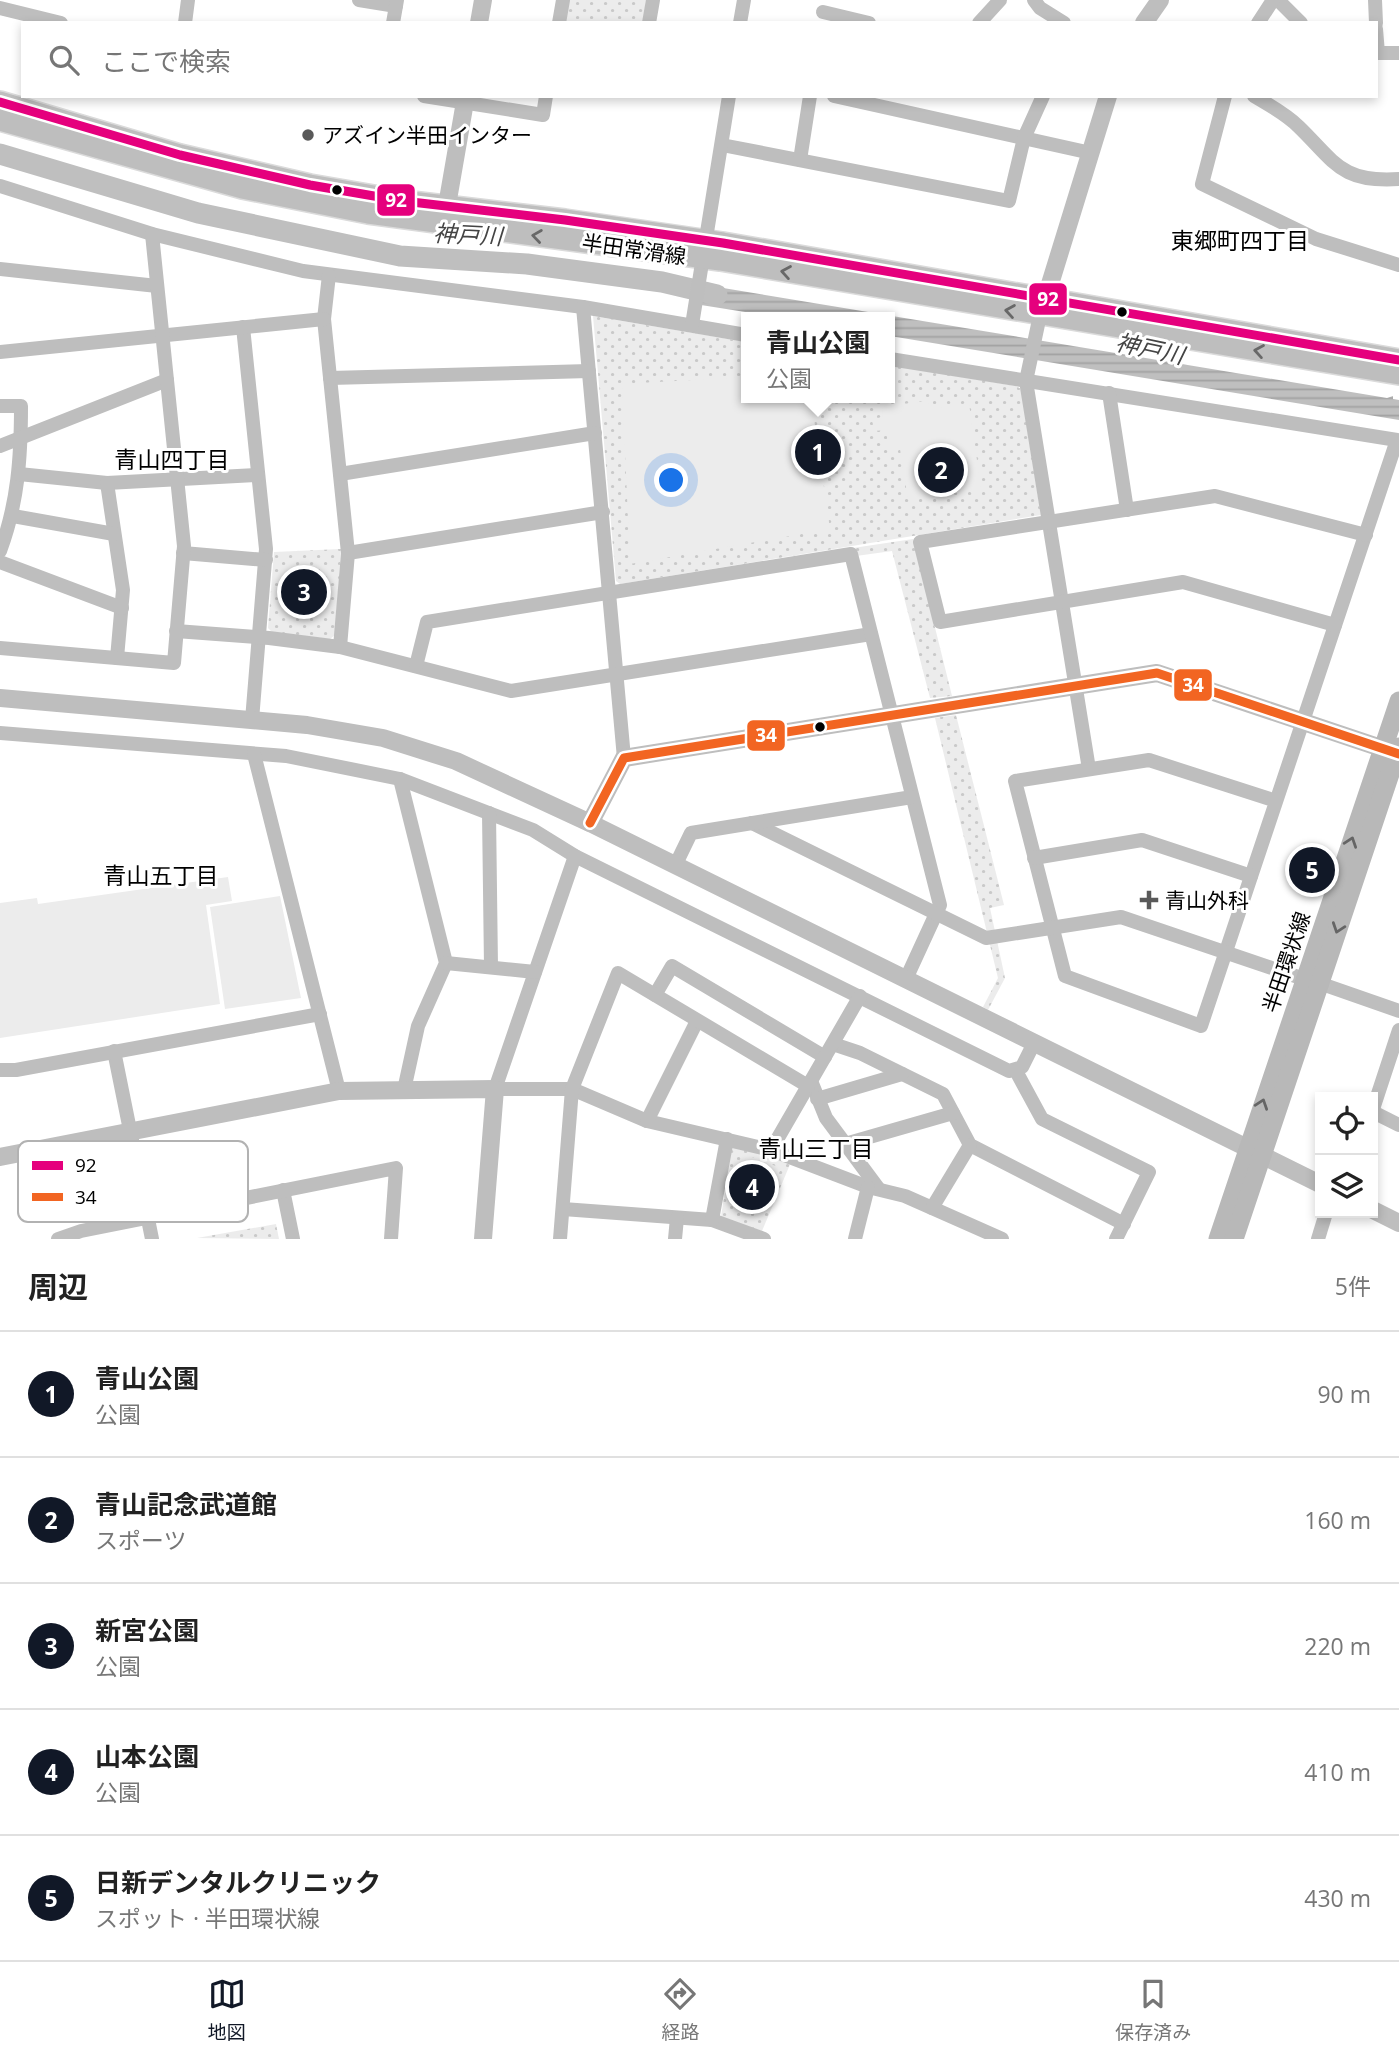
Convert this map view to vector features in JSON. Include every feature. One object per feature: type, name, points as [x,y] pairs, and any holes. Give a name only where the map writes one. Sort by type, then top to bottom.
[{"type":"main road","name":"半田常滑線","points":[[0,102],[245,171],[370,196],[445,215]]},
{"type":"main road","name":"半田常滑線","points":[[0,120],[242,188],[368,213],[565,220],[704,259],[1040,315],[1399,361]]},
{"type":"main road","name":"半田環状線","points":[[1218,1239],[1255,1151],[1394,751],[1399,701]]},
{"type":"main road","name":"半田環状線","points":[[1234,1239],[1255,1151]]},
{"type":"street","points":[[185,21],[188,0]]},
{"type":"street","points":[[359,0],[397,3],[393,21]]},
{"type":"street","points":[[479,21],[483,0]]},
{"type":"street","points":[[559,21],[564,0]]},
{"type":"street","points":[[649,21],[653,0]]},
{"type":"street","points":[[740,21],[744,0]]},
{"type":"street","points":[[981,21],[1000,0]]},
{"type":"street","points":[[1034,0],[1040,8],[1060,21]]},
{"type":"street","points":[[1145,21],[1160,0]]},
{"type":"street","points":[[1260,21],[1276,0],[1299,21]]},
{"type":"street","points":[[1375,0],[1376,21]]},
{"type":"street","points":[[0,8],[53,21]]},
{"type":"street","points":[[823,12],[861,21]]},
{"type":"street","points":[[1378,53],[1399,53]]},
{"type":"street","points":[[445,215],[465,99],[543,115],[546,98]]},
{"type":"street","points":[[693,319],[729,98]]},
{"type":"street","points":[[800,160],[810,98]]},
{"type":"street","points":[[843,98],[1091,153]]},
{"type":"street","points":[[722,145],[1009,201],[1024,138],[1042,98]]},
{"type":"street","points":[[1088,769],[1027,375],[1040,315],[1107,98]]},
{"type":"street","points":[[1225,98],[1202,184],[1316,239],[1399,265]]},
{"type":"street","points":[[1257,98],[1299,127],[1322,155],[1341,169],[1376,180],[1399,179]]},
{"type":"street","points":[[0,186],[152,234],[329,275],[693,319],[741,333]]},
{"type":"street","points":[[0,648],[174,663],[183,553],[152,234]]},
{"type":"street","points":[[0,269],[158,286]]},
{"type":"street","points":[[329,275],[324,319],[348,553],[340,647]]},
{"type":"street","points":[[583,307],[624,758],[590,823]]},
{"type":"street","points":[[0,352],[324,319]]},
{"type":"street","points":[[243,327],[266,560],[251,720]]},
{"type":"street","points":[[895,360],[1027,375],[1109,394],[1397,440],[1201,1026],[1065,976],[1015,781],[1149,760],[1276,801]]},
{"type":"street","points":[[330,379],[589,371]]},
{"type":"street","points":[[0,446],[167,380]]},
{"type":"street","points":[[1109,394],[1127,510]]},
{"type":"street","points":[[0,406],[21,407],[22,437],[13,516],[0,551]]},
{"type":"street","points":[[340,474],[595,433]]},
{"type":"street","points":[[19,474],[107,483],[258,475]]},
{"type":"street","points":[[107,483],[123,590],[117,658]]},
{"type":"street","points":[[1335,625],[1183,582],[940,621],[920,542],[1215,496],[1366,535]]},
{"type":"street","points":[[348,553],[603,512]]},
{"type":"street","points":[[13,516],[114,534]]},
{"type":"street","points":[[183,553],[266,560]]},
{"type":"street","points":[[416,666],[427,622],[851,554],[940,905],[906,979]]},
{"type":"street","points":[[0,562],[122,608]]},
{"type":"street","points":[[176,631],[340,647],[511,691],[871,634]]},
{"type":"street","points":[[624,758],[1157,673],[1394,751]]},
{"type":"street","points":[[0,698],[344,730],[419,748],[491,775],[1315,1181]]},
{"type":"street","points":[[0,733],[286,756],[400,779],[533,830],[575,856],[1009,1070],[1022,1067],[1034,1043]]},
{"type":"street","points":[[254,754],[339,1091]]},
{"type":"street","points":[[400,779],[446,963],[418,1026],[404,1090]]},
{"type":"street","points":[[675,866],[691,833],[912,797]]},
{"type":"street","points":[[489,813],[491,967]]},
{"type":"street","points":[[752,823],[986,938],[1121,917],[1399,1011]]},
{"type":"street","points":[[1034,858],[1142,840],[1251,876]]},
{"type":"street","points":[[483,1239],[495,1090],[575,856]]},
{"type":"street","points":[[446,963],[535,972]]},
{"type":"street","points":[[655,995],[672,966],[825,1057]]},
{"type":"street","points":[[561,1239],[572,1089],[618,973],[810,1083],[826,1118],[873,1188]]},
{"type":"street","points":[[771,1150],[860,996]]},
{"type":"street","points":[[0,1070],[320,1014]]},
{"type":"street","points":[[647,1121],[698,1021]]},
{"type":"street","points":[[1378,1095],[1399,1030]]},
{"type":"street","points":[[833,1044],[943,1094],[970,1145],[1124,1224]]},
{"type":"street","points":[[114,1051],[131,1141]]},
{"type":"street","points":[[1016,1070],[1042,1119],[1149,1172],[1116,1239]]},
{"type":"street","points":[[817,1099],[902,1074]]},
{"type":"street","points":[[83,1141],[339,1091],[572,1089],[647,1121],[771,1150],[932,1208],[1002,1239]]},
{"type":"street","points":[[845,1144],[953,1113]]},
{"type":"street","points":[[1378,1113],[1399,1125]]},
{"type":"street","points":[[712,1220],[727,1139]]},
{"type":"street","points":[[932,1208],[970,1145]]},
{"type":"street","points":[[0,1157],[18,1154]]},
{"type":"street","points":[[248,1197],[396,1168],[391,1239]]},
{"type":"street","points":[[855,1239],[873,1188]]},
{"type":"street","points":[[283,1190],[293,1239]]},
{"type":"street","points":[[563,1209],[712,1220],[764,1239]]},
{"type":"street","points":[[1378,1212],[1399,1223]]},
{"type":"street","points":[[676,1239],[677,1218]]},
{"type":"street","points":[[1318,1239],[1324,1218]]},
{"type":"street","points":[[66,1238],[131,1222]]},
{"type":"shaded area","points":[[569,0],[646,0],[643,21],[565,21]]},
{"type":"shaded area","points":[[705,285],[868,312],[745,312],[701,305]]},
{"type":"shaded area","points":[[593,316],[741,341],[741,403],[895,403],[895,366],[1021,389],[1041,515],[620,584],[616,581]]},
{"type":"shaded area","points":[[895,316],[1387,398],[1393,396],[1393,399],[1399,400],[1399,420],[895,337]]},
{"type":"shaded area","points":[[741,377],[741,403],[812,403],[830,529],[630,564],[622,384]]},
{"type":"shaded area","points":[[925,401],[935,408],[969,403],[981,489],[908,500],[900,449],[889,450],[886,430],[874,431],[872,419],[883,417],[882,407]]},
{"type":"shaded area","points":[[913,539],[952,696],[930,698],[892,551],[856,556],[853,548]]},
{"type":"shaded area","points":[[341,549],[335,635],[330,639],[272,632],[268,628],[274,552]]},
{"type":"shaded area","points":[[956,715],[1004,905],[990,908],[1005,978],[988,1010],[983,1007],[998,978],[935,718]]},
{"type":"shaded area","points":[[228,877],[232,901],[206,905],[220,1004],[0,1038],[0,903],[37,898],[38,904]]},
{"type":"shaded area","points":[[280,896],[301,998],[225,1009],[210,907]]},
{"type":"shaded area","points":[[736,1145],[791,1162],[762,1231],[721,1217],[731,1149]]},
{"type":"shaded area","points":[[744,1154],[781,1168],[771,1194],[734,1180]]},
{"type":"shaded area","points":[[276,1224],[279,1239],[197,1238]]},
{"type":"waterway","name":"神戸川","points":[[0,154],[198,213],[400,256],[527,264],[662,282],[717,295]]},
{"type":"transit line","name":"92","points":[[0,102],[180,155],[310,185],[403,201],[565,220],[723,243],[1399,360]]},
{"type":"transit line","name":"34","points":[[590,823],[624,758],[1157,673],[1399,754]]},
{"type":"place","name":"アズイン半田インター","points":[[308,135]]},
{"type":"place","name":"青山公園","points":[[818,452]]},
{"type":"place","name":"青山記念武道館","points":[[941,470]]},
{"type":"place","name":"新宮公園","points":[[304,592]]},
{"type":"place","name":"日新デンタルクリニック","points":[[1312,870]]},
{"type":"place","name":"青山外科","points":[[1149,900]]},
{"type":"place","name":"山本公園","points":[[752,1187]]},
{"type":"district","name":"東郷町四丁目","points":[[1240,240]]},
{"type":"district","name":"青山四丁目","points":[[172,459]]},
{"type":"district","name":"青山五丁目","points":[[161,875]]},
{"type":"district","name":"青山三丁目","points":[[816,1148]]}]
